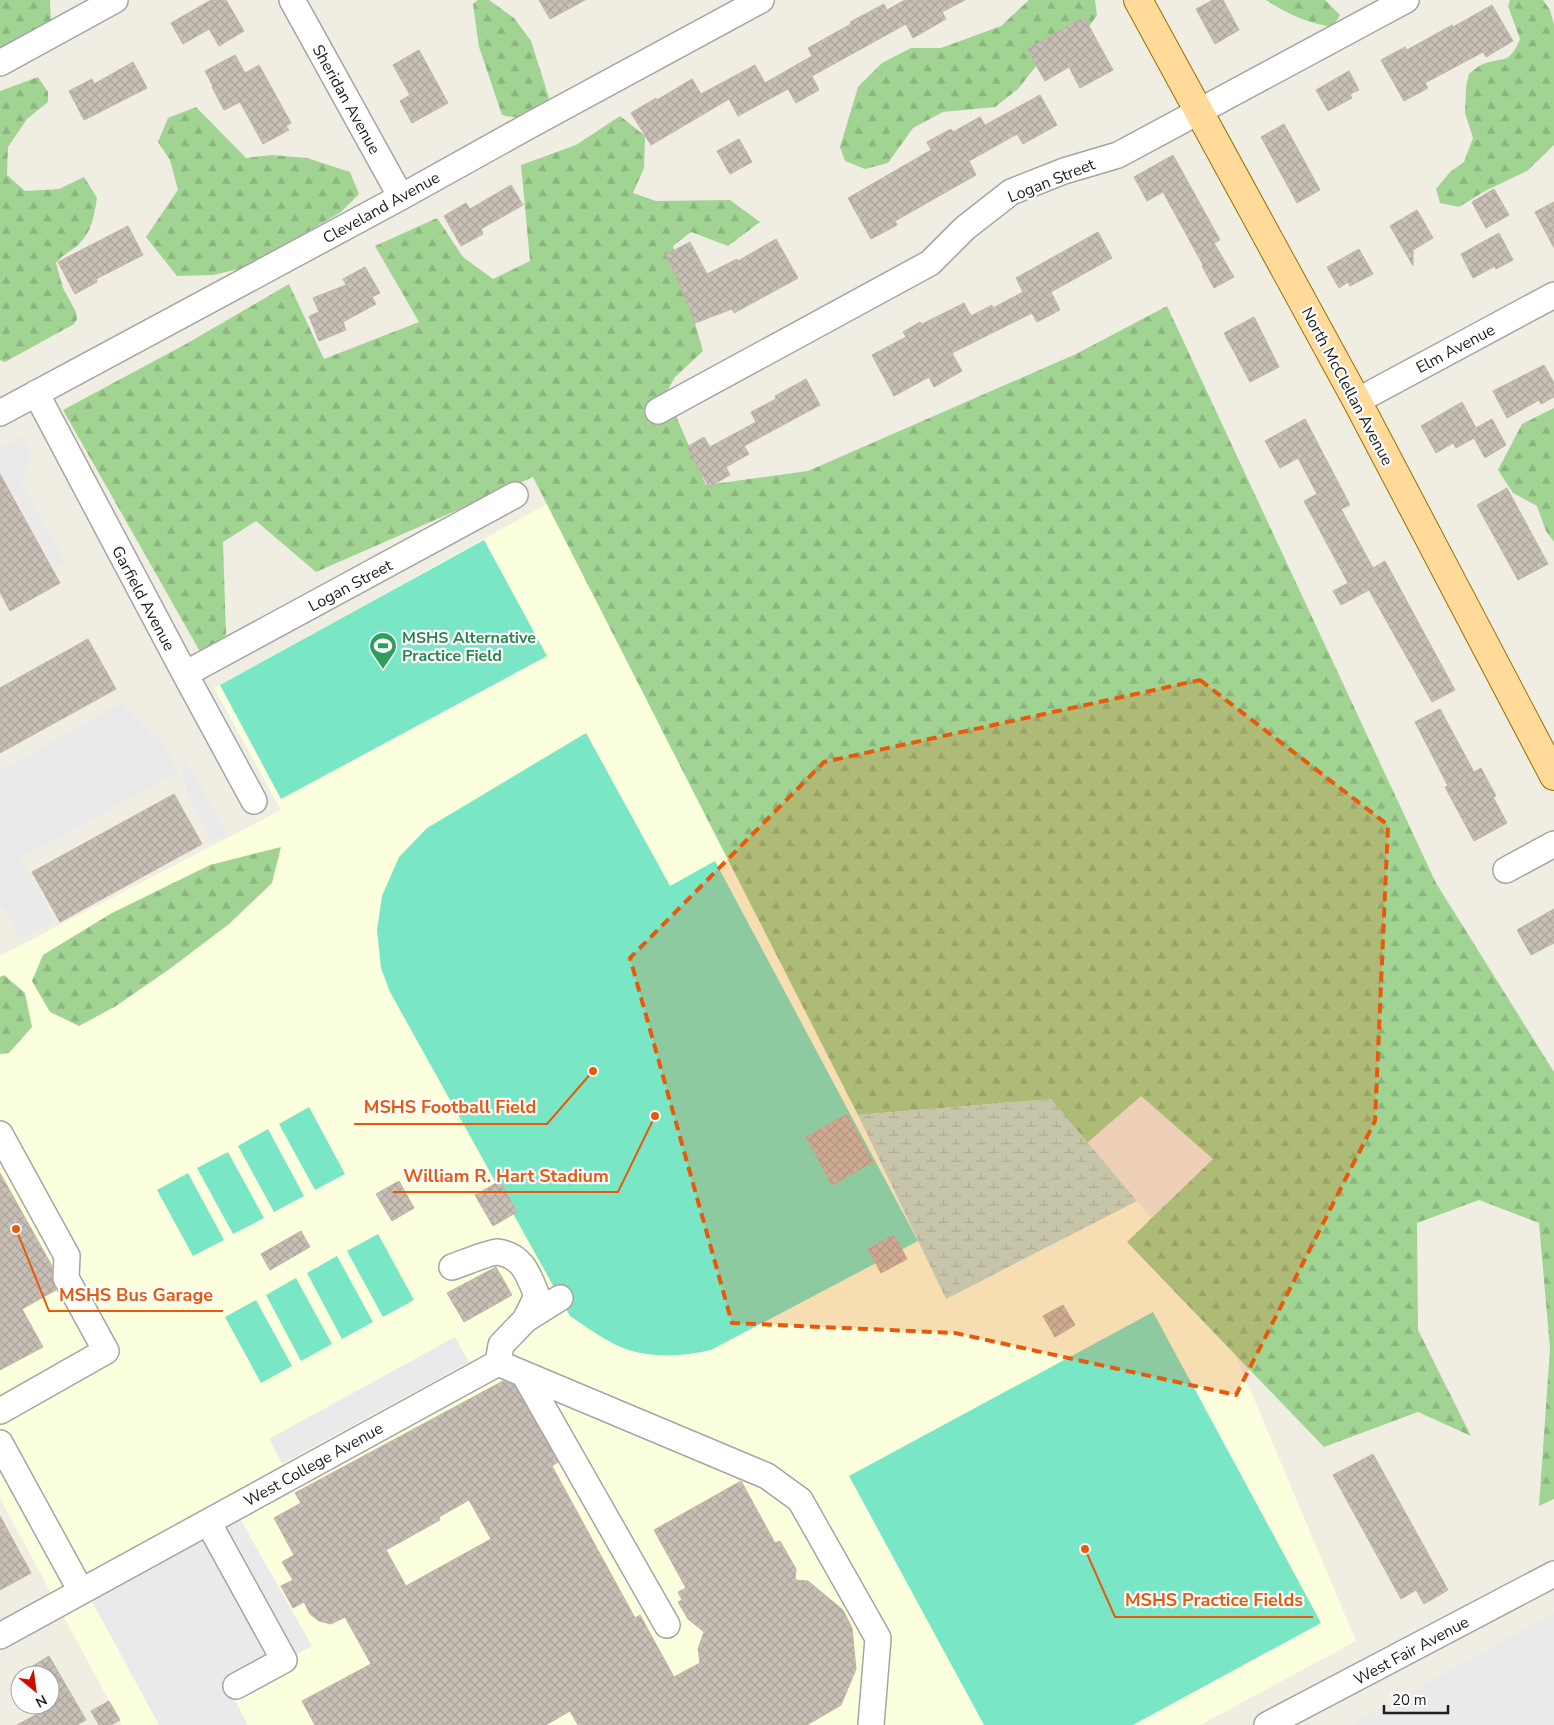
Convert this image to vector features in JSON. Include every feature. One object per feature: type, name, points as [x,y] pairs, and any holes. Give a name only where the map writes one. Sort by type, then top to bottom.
[{"type":"main road","name":"North McClellan Avenue","points":[[1138,0],[1357,401],[1554,776]]},
{"type":"street","points":[[0,63],[115,0]]},
{"type":"street","name":"Sheridan Avenue","points":[[292,0],[401,197]]},
{"type":"street","name":"Cleveland Avenue","points":[[0,412],[401,197],[761,0]]},
{"type":"street","name":"Logan Street","points":[[658,412],[930,263],[964,228],[1011,192],[1064,171],[1118,155],[1406,0]]},
{"type":"street","name":"Elm Avenue","points":[[1357,401],[1554,295]]},
{"type":"street","name":"Garfield Avenue","points":[[36,393],[254,801]]},
{"type":"street","name":"Logan Street","points":[[185,674],[515,496]]},
{"type":"street","points":[[1506,870],[1554,844]]},
{"type":"street","points":[[0,1134],[67,1256],[66,1278],[106,1351],[0,1411]]},
{"type":"street","points":[[452,1267],[496,1252],[518,1259],[530,1277],[538,1296],[525,1320]]},
{"type":"street","points":[[560,1298],[525,1320],[501,1345],[498,1363],[767,1476],[800,1500],[878,1638],[871,1725]]},
{"type":"street","name":"West College Avenue","points":[[0,1636],[498,1363]]},
{"type":"street","points":[[524,1374],[667,1625]]},
{"type":"street","points":[[0,1443],[81,1590]]},
{"type":"street","points":[[208,1522],[284,1660],[236,1686]]},
{"type":"street","name":"West Fair Avenue","points":[[1267,1725],[1299,1718],[1554,1574]]},
{"type":"highlighted area","points":[[1200,680],[1388,825],[1375,1121],[1236,1395],[955,1333],[732,1323],[630,958],[824,762]]},
{"type":"shaded area","points":[[22,437],[31,454],[21,482],[65,562],[54,568],[9,486],[0,491],[0,449]]},
{"type":"shaded area","points":[[547,504],[1204,1280],[1356,1641],[1200,1725],[122,1725],[0,1498],[0,956],[281,810],[214,688]]},
{"type":"shaded area","points":[[121,703],[166,747],[178,772],[21,858],[55,922],[21,939],[4,908],[0,905],[0,771]]},
{"type":"shaded area","points":[[184,757],[227,833],[212,843],[187,795],[183,777]]},
{"type":"shaded area","points":[[455,1337],[469,1362],[282,1464],[269,1439]]},
{"type":"shaded area","points":[[238,1515],[312,1646],[230,1691],[248,1725],[159,1725],[89,1596]]},
{"type":"shaded area","points":[[1554,1613],[1554,1725],[1351,1725]]},
{"type":"green space","points":[[0,0],[50,0],[51,25],[0,53]]},
{"type":"green space","points":[[478,0],[489,0],[514,18],[531,41],[549,98],[534,114],[524,118],[502,115],[479,47],[473,4]]},
{"type":"green space","points":[[1029,0],[1095,0],[1097,15],[1088,28],[1040,61],[1018,89],[995,107],[943,112],[913,128],[888,163],[865,169],[845,161],[840,147],[858,87],[882,63],[911,48],[941,48],[1001,26]]},
{"type":"green space","points":[[1266,0],[1325,0],[1340,15],[1332,27],[1297,17]]},
{"type":"green space","points":[[1510,0],[1543,0],[1550,10],[1554,25],[1554,145],[1527,171],[1485,191],[1459,207],[1440,203],[1436,189],[1450,172],[1464,162],[1473,138],[1465,113],[1466,87],[1469,74],[1483,64],[1509,56],[1513,53],[1520,39],[1508,6]]},
{"type":"green space","points":[[38,77],[48,92],[48,102],[27,119],[8,147],[7,175],[25,191],[59,189],[84,177],[97,198],[89,229],[83,240],[56,263],[63,288],[76,312],[77,319],[74,324],[5,362],[0,360],[0,91]]},
{"type":"green space","points":[[196,107],[246,158],[272,155],[307,158],[350,172],[359,194],[341,212],[247,267],[213,275],[177,276],[146,237],[178,190],[170,160],[158,142],[168,118]]},
{"type":"green space","points":[[620,116],[645,136],[644,168],[633,193],[656,201],[730,200],[760,222],[728,246],[691,232],[673,246],[703,351],[675,377],[666,393],[706,485],[808,471],[1076,354],[1167,306],[1436,883],[1554,1072],[1554,1499],[1539,1506],[1550,1349],[1539,1223],[1479,1200],[1417,1223],[1418,1330],[1471,1436],[1418,1412],[1324,1447],[1127,1242],[1213,1159],[1141,1096],[1087,1143],[1051,1099],[858,1115],[533,477],[316,572],[256,521],[223,542],[226,635],[202,655],[63,410],[186,344],[289,284],[324,359],[419,322],[375,246],[437,218],[463,257],[493,279],[530,261],[521,165],[576,145]]},
{"type":"green space","points":[[1554,408],[1554,542],[1546,531],[1537,506],[1513,493],[1498,470],[1522,424]]},
{"type":"green space","name":"MSHS Alternative Practice Field","points":[[484,540],[547,656],[281,799],[220,685]]},
{"type":"green space","points":[[586,733],[670,886],[715,861],[918,1241],[711,1350],[675,1355],[639,1353],[616,1345],[570,1316],[390,992],[381,968],[377,930],[382,896],[399,857],[427,828]]},
{"type":"green space","points":[[281,847],[272,883],[229,924],[171,968],[116,1006],[79,1026],[50,1012],[32,981],[43,955],[112,913],[210,865]]},
{"type":"green space","points":[[4,975],[25,993],[32,1027],[9,1053],[0,1054],[0,977]]},
{"type":"green space","points":[[1051,1099],[1137,1201],[946,1299],[858,1115]]},
{"type":"green space","points":[[309,1107],[345,1174],[315,1190],[279,1124]]},
{"type":"green space","points":[[268,1129],[304,1196],[274,1212],[238,1146]]},
{"type":"green space","points":[[228,1152],[264,1218],[233,1234],[197,1168]]},
{"type":"green space","points":[[188,1173],[224,1240],[193,1256],[157,1190]]},
{"type":"green space","points":[[378,1234],[414,1300],[383,1317],[347,1251]]},
{"type":"green space","points":[[337,1256],[373,1322],[342,1339],[307,1273]]},
{"type":"green space","points":[[296,1278],[332,1344],[301,1361],[266,1295]]},
{"type":"green space","points":[[256,1300],[292,1366],[261,1383],[225,1317]]},
{"type":"green space","points":[[1153,1312],[1321,1623],[1133,1725],[984,1725],[849,1476]]},
{"type":"building","points":[[211,0],[226,0],[244,31],[219,46],[209,29],[183,44],[171,23]]},
{"type":"building","points":[[539,0],[585,0],[550,19]]},
{"type":"building","points":[[905,0],[965,0],[942,12],[946,19],[913,38],[906,24],[812,76],[819,90],[796,103],[788,89],[738,116],[729,99],[651,145],[631,113],[692,79],[701,94],[755,65],[765,83],[812,56],[808,48],[851,24],[850,22],[884,4],[887,10]]},
{"type":"building","points":[[1213,0],[1223,0],[1239,30],[1215,44],[1196,9]]},
{"type":"building","points":[[1492,5],[1513,41],[1486,57],[1483,52],[1425,83],[1428,88],[1404,101],[1381,60],[1405,47],[1407,50]]},
{"type":"building","points":[[1084,17],[1113,70],[1080,88],[1069,67],[1045,81],[1027,49]]},
{"type":"building","points":[[419,50],[448,103],[412,123],[400,101],[410,95],[393,65]]},
{"type":"building","points":[[235,55],[245,73],[259,65],[291,123],[286,126],[289,130],[263,144],[240,102],[224,110],[205,71]]},
{"type":"building","points":[[133,62],[147,88],[84,120],[69,91],[92,79],[94,84]]},
{"type":"building","points":[[1349,71],[1359,90],[1350,94],[1352,98],[1328,111],[1316,90]]},
{"type":"building","points":[[1040,95],[1057,125],[1023,144],[1017,134],[969,161],[976,175],[895,221],[897,225],[871,239],[848,198],[931,150],[927,142],[951,129],[953,132],[980,117],[985,125]]},
{"type":"building","points":[[1284,124],[1320,190],[1297,203],[1261,137]]},
{"type":"building","points":[[739,139],[752,162],[730,174],[717,151]]},
{"type":"building","points":[[1173,155],[1220,240],[1214,243],[1234,277],[1214,288],[1163,192],[1147,201],[1134,177]]},
{"type":"building","points":[[511,185],[523,205],[481,229],[483,234],[461,246],[444,216],[466,203],[470,209]]},
{"type":"building","points":[[1494,189],[1509,215],[1486,228],[1472,202]]},
{"type":"building","points":[[1554,202],[1554,248],[1535,212]]},
{"type":"building","points":[[1417,210],[1433,238],[1413,250],[1413,266],[1390,226]]},
{"type":"building","points":[[128,226],[143,255],[96,279],[97,282],[75,294],[58,262]]},
{"type":"building","points":[[1098,232],[1112,258],[1051,292],[1060,310],[1037,322],[1032,313],[952,353],[962,371],[934,387],[929,377],[894,396],[872,355],[906,337],[903,332],[920,322],[922,324],[964,303],[971,316],[992,305],[993,308],[1023,292],[1016,278]]},
{"type":"building","points":[[1499,233],[1513,260],[1496,269],[1495,266],[1473,278],[1461,254]]},
{"type":"building","points":[[776,239],[798,278],[734,313],[732,309],[695,323],[676,275],[665,255],[690,242],[707,274],[737,259],[738,261]]},
{"type":"building","points":[[1359,249],[1373,274],[1350,286],[1348,282],[1339,288],[1327,267]]},
{"type":"building","points":[[365,267],[380,293],[372,297],[376,304],[343,322],[346,330],[319,341],[309,316],[319,312],[313,298],[346,285],[343,279]]},
{"type":"building","points":[[1254,317],[1279,367],[1250,382],[1224,333]]},
{"type":"building","points":[[1544,365],[1554,383],[1554,397],[1541,404],[1539,400],[1507,418],[1493,391]]},
{"type":"building","points":[[806,379],[820,405],[744,446],[749,454],[726,467],[730,475],[709,487],[687,447],[704,437],[710,447],[756,422],[751,412],[776,399],[775,396]]},
{"type":"building","points":[[1462,402],[1476,428],[1492,419],[1506,445],[1485,458],[1474,438],[1456,448],[1453,443],[1436,453],[1421,426]]},
{"type":"building","points":[[1305,419],[1350,505],[1341,509],[1373,568],[1385,561],[1455,690],[1432,702],[1369,590],[1341,605],[1333,591],[1348,583],[1304,501],[1317,494],[1298,458],[1280,468],[1265,441]]},
{"type":"building","points":[[0,474],[60,583],[10,611],[0,592]]},
{"type":"building","points":[[1507,488],[1548,564],[1518,580],[1477,505]]},
{"type":"building","points":[[88,639],[116,689],[0,753],[0,688]]},
{"type":"building","points":[[1440,709],[1474,772],[1481,768],[1496,796],[1493,797],[1507,823],[1474,841],[1445,787],[1448,786],[1415,722]]},
{"type":"building","points":[[174,794],[202,844],[60,922],[32,872]]},
{"type":"building","points":[[1554,909],[1554,943],[1531,955],[1517,930]]},
{"type":"building","points":[[847,1114],[873,1162],[832,1185],[806,1137]]},
{"type":"building","points":[[0,1173],[52,1266],[52,1278],[56,1290],[22,1309],[43,1347],[0,1370]]},
{"type":"building","points":[[399,1181],[414,1208],[392,1221],[376,1194]]},
{"type":"building","points":[[500,1181],[517,1212],[493,1226],[475,1195]]},
{"type":"building","points":[[301,1231],[310,1247],[270,1270],[261,1254]]},
{"type":"building","points":[[894,1235],[907,1259],[881,1273],[868,1249]]},
{"type":"building","points":[[496,1267],[512,1295],[464,1322],[447,1293]]},
{"type":"building","points":[[1063,1305],[1075,1325],[1055,1337],[1043,1316]]},
{"type":"building","points":[[503,1381],[514,1385],[558,1462],[552,1466],[635,1618],[640,1615],[674,1677],[700,1663],[698,1649],[704,1632],[688,1619],[678,1602],[682,1600],[678,1592],[686,1588],[654,1530],[741,1481],[775,1543],[780,1541],[796,1569],[795,1580],[808,1581],[843,1610],[852,1628],[856,1669],[841,1705],[807,1725],[578,1725],[570,1711],[546,1725],[315,1725],[302,1701],[371,1664],[345,1617],[331,1624],[319,1621],[310,1614],[304,1602],[293,1608],[281,1586],[293,1580],[282,1562],[294,1555],[274,1518],[301,1503],[295,1493]],"holes":[[[469,1500],[491,1539],[406,1586],[386,1550],[440,1520],[439,1517]]]},
{"type":"building","points":[[1373,1454],[1448,1590],[1424,1604],[1416,1590],[1401,1599],[1333,1475]]},
{"type":"building","points":[[0,1516],[31,1573],[0,1590]]},
{"type":"building","points":[[49,1656],[54,1665],[34,1665]]},
{"type":"building","points":[[60,1675],[86,1720],[77,1725],[17,1725],[35,1715],[60,1715]]},
{"type":"building","points":[[109,1701],[120,1720],[111,1725],[99,1725],[91,1711]]},
{"type":"place","name":"MSHS Alternative Practice Field","points":[[383,670]]},
{"type":"place","name":"MSHS Football Field","points":[[593,1071]]},
{"type":"place","name":"William R. Hart Stadium","points":[[655,1116]]},
{"type":"place","name":"MSHS Bus Garage","points":[[16,1229]]},
{"type":"place","name":"MSHS Practice Fields","points":[[1085,1549]]}]
